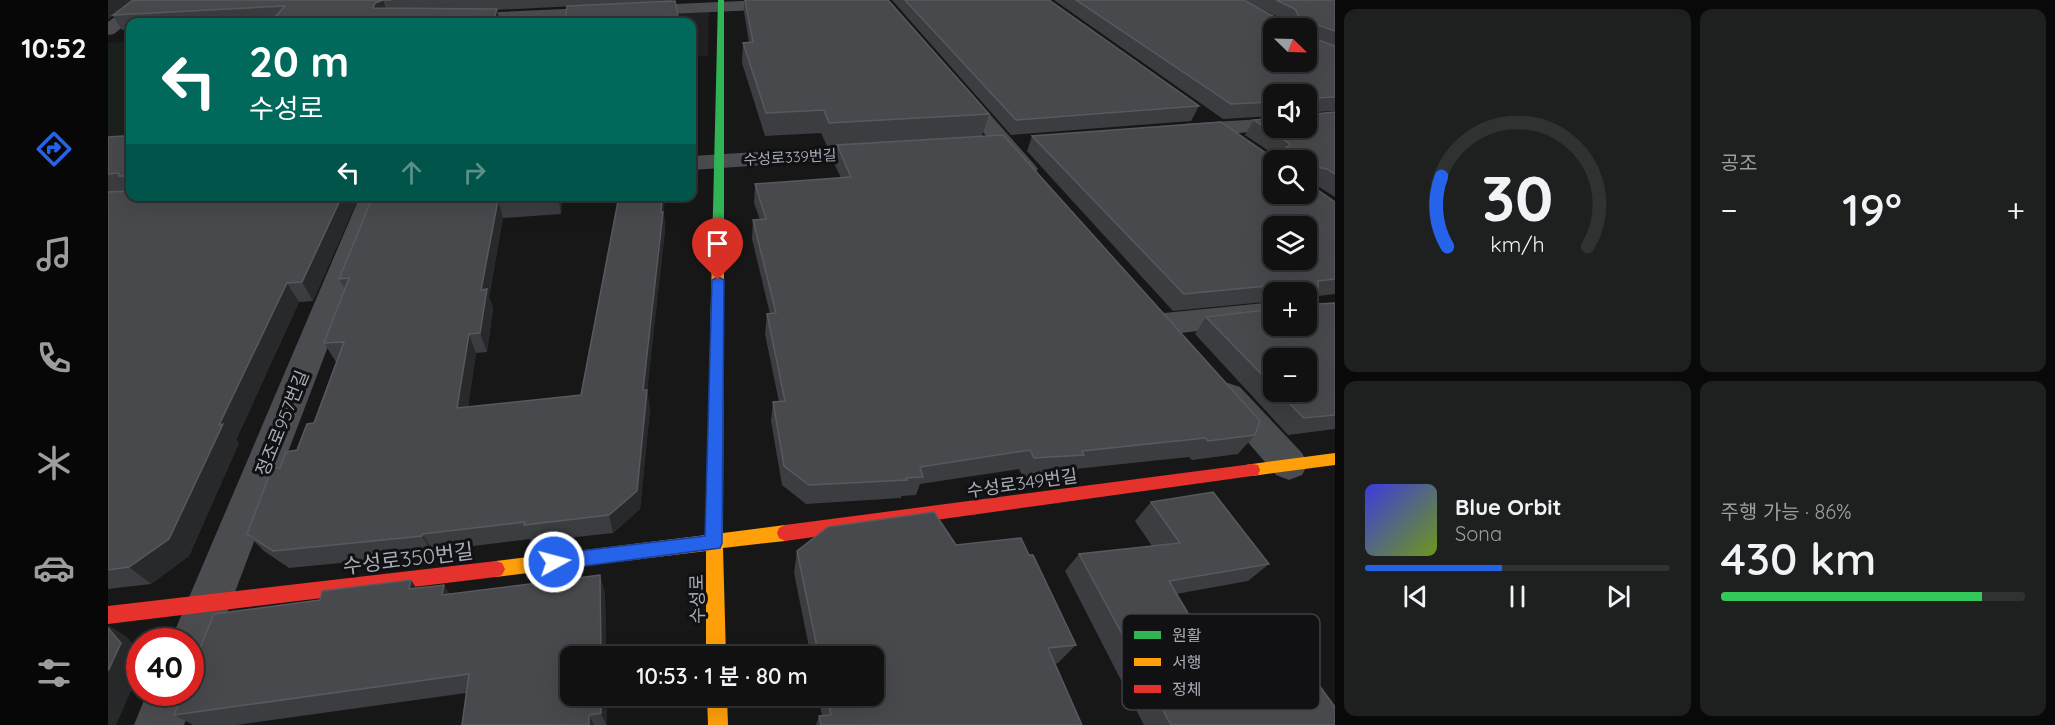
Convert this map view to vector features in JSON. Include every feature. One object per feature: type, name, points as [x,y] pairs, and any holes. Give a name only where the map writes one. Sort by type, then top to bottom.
[{"type":"street","points":[[108,30],[148,0]]},
{"type":"street","points":[[448,18],[455,0]]},
{"type":"street","points":[[493,18],[721,3],[880,3]]},
{"type":"street","name":"수성로","points":[[716,646],[714,543],[721,3]]},
{"type":"street","points":[[108,36],[126,35]]},
{"type":"street","points":[[942,72],[1042,187]]},
{"type":"street","points":[[1198,115],[1245,148]]},
{"type":"street","points":[[1157,133],[1263,125]]},
{"type":"street","name":"수성로339번길","points":[[696,163],[898,150]]},
{"type":"street","name":"정조로957번길","points":[[199,628],[371,201]]},
{"type":"street","points":[[1188,350],[1157,315],[1263,312]]},
{"type":"street","points":[[1211,376],[1289,464]]},
{"type":"street","name":"수성로349번길","points":[[714,543],[1335,459]]},
{"type":"street","name":"수성로350번길","points":[[108,615],[714,543]]},
{"type":"street","points":[[159,725],[167,706]]},
{"type":"street","points":[[717,706],[718,725]]},
{"type":"shaded area","points":[[709,11],[708,56],[696,57],[696,18],[564,18]]},
{"type":"shaded area","points":[[126,41],[126,141],[108,143],[108,43]]},
{"type":"building","points":[[133,0],[383,0],[375,3],[373,8],[497,9],[494,18],[274,18],[285,6],[113,15]]},
{"type":"building","points":[[745,0],[888,0],[989,114],[829,123],[824,110],[766,113],[743,43],[753,42]]},
{"type":"building","points":[[905,0],[1049,0],[1199,106],[1016,120]]},
{"type":"building","points":[[1076,0],[1244,0],[1276,18],[1263,18],[1263,72],[1317,72],[1317,39],[1335,46],[1335,97],[1317,98],[1317,84],[1263,84],[1263,103],[1231,104]]},
{"type":"building","points":[[1276,0],[1335,0],[1335,31],[1317,25],[1317,18],[1283,18],[1299,17],[1295,9]]},
{"type":"building","points":[[675,1],[678,18],[566,18],[567,6]]},
{"type":"building","points":[[1335,112],[1335,174],[1317,167],[1317,150],[1286,150],[1286,147],[1290,146],[1281,138],[1317,138],[1317,114]]},
{"type":"building","points":[[1263,119],[1263,126],[1254,120]]},
{"type":"building","points":[[1221,122],[1263,151],[1263,204],[1317,204],[1317,190],[1335,202],[1335,279],[1318,281],[1318,304],[1335,303],[1335,415],[1304,418],[1288,402],[1317,402],[1317,348],[1263,348],[1263,376],[1206,317],[1263,310],[1263,336],[1317,336],[1317,282],[1263,282],[1263,286],[1184,294],[1032,136]]},
{"type":"building","points":[[1003,135],[1260,421],[1255,435],[1082,451],[1084,455],[1034,458],[1030,450],[920,467],[923,477],[906,478],[907,480],[809,485],[784,466],[773,402],[785,401],[767,314],[776,313],[753,220],[766,219],[755,184],[851,177],[837,145]]},
{"type":"building","points":[[108,137],[126,137],[126,176],[119,176],[119,173],[108,174]]},
{"type":"building","points":[[126,191],[126,201],[340,201],[302,282],[287,283],[219,425],[223,424],[169,539],[129,567],[108,570],[108,192]]},
{"type":"building","points":[[371,201],[498,201],[481,290],[487,289],[480,333],[469,334],[457,408],[581,395],[618,201],[662,201],[661,212],[663,212],[643,390],[647,390],[637,491],[609,515],[524,525],[525,522],[422,534],[422,536],[273,551],[247,534],[272,468],[280,468],[286,452],[297,450],[307,424],[314,423],[344,342],[324,343],[349,278],[339,279]]},
{"type":"building","points":[[1213,492],[1269,564],[1169,581],[1188,614],[1122,614],[1122,634],[1079,554],[1180,543],[1151,502]]},
{"type":"building","points":[[934,512],[956,545],[1021,538],[1029,555],[1033,555],[1076,645],[1048,648],[1082,725],[821,725],[819,716],[831,715],[829,706],[884,706],[884,646],[817,646],[797,551],[828,527]]},
{"type":"building","points":[[600,575],[601,646],[560,646],[560,706],[601,706],[601,713],[589,715],[589,725],[462,725],[469,674],[174,715],[178,706],[204,706],[204,639],[214,614],[320,600],[322,591],[411,580],[409,589],[444,585],[442,595]]},
{"type":"building","points":[[108,628],[121,643],[108,671]]},
{"type":"building","points":[[1320,686],[1335,707],[1335,725],[1171,725],[1163,710],[1320,710]]},
{"type":"traffic: fast","points":[[718,251],[721,0]]},
{"type":"traffic: slow","points":[[716,646],[714,543],[718,251]]},
{"type":"traffic: slow","points":[[1252,470],[1335,459]]},
{"type":"traffic: slow","points":[[496,569],[785,533]]},
{"type":"traffic: slow","points":[[717,706],[718,725]]},
{"type":"traffic: jam","points":[[785,533],[1252,470]]},
{"type":"traffic: jam","points":[[108,615],[496,569]]},
{"type":"route","points":[[554,562],[714,543],[718,280]]}]
